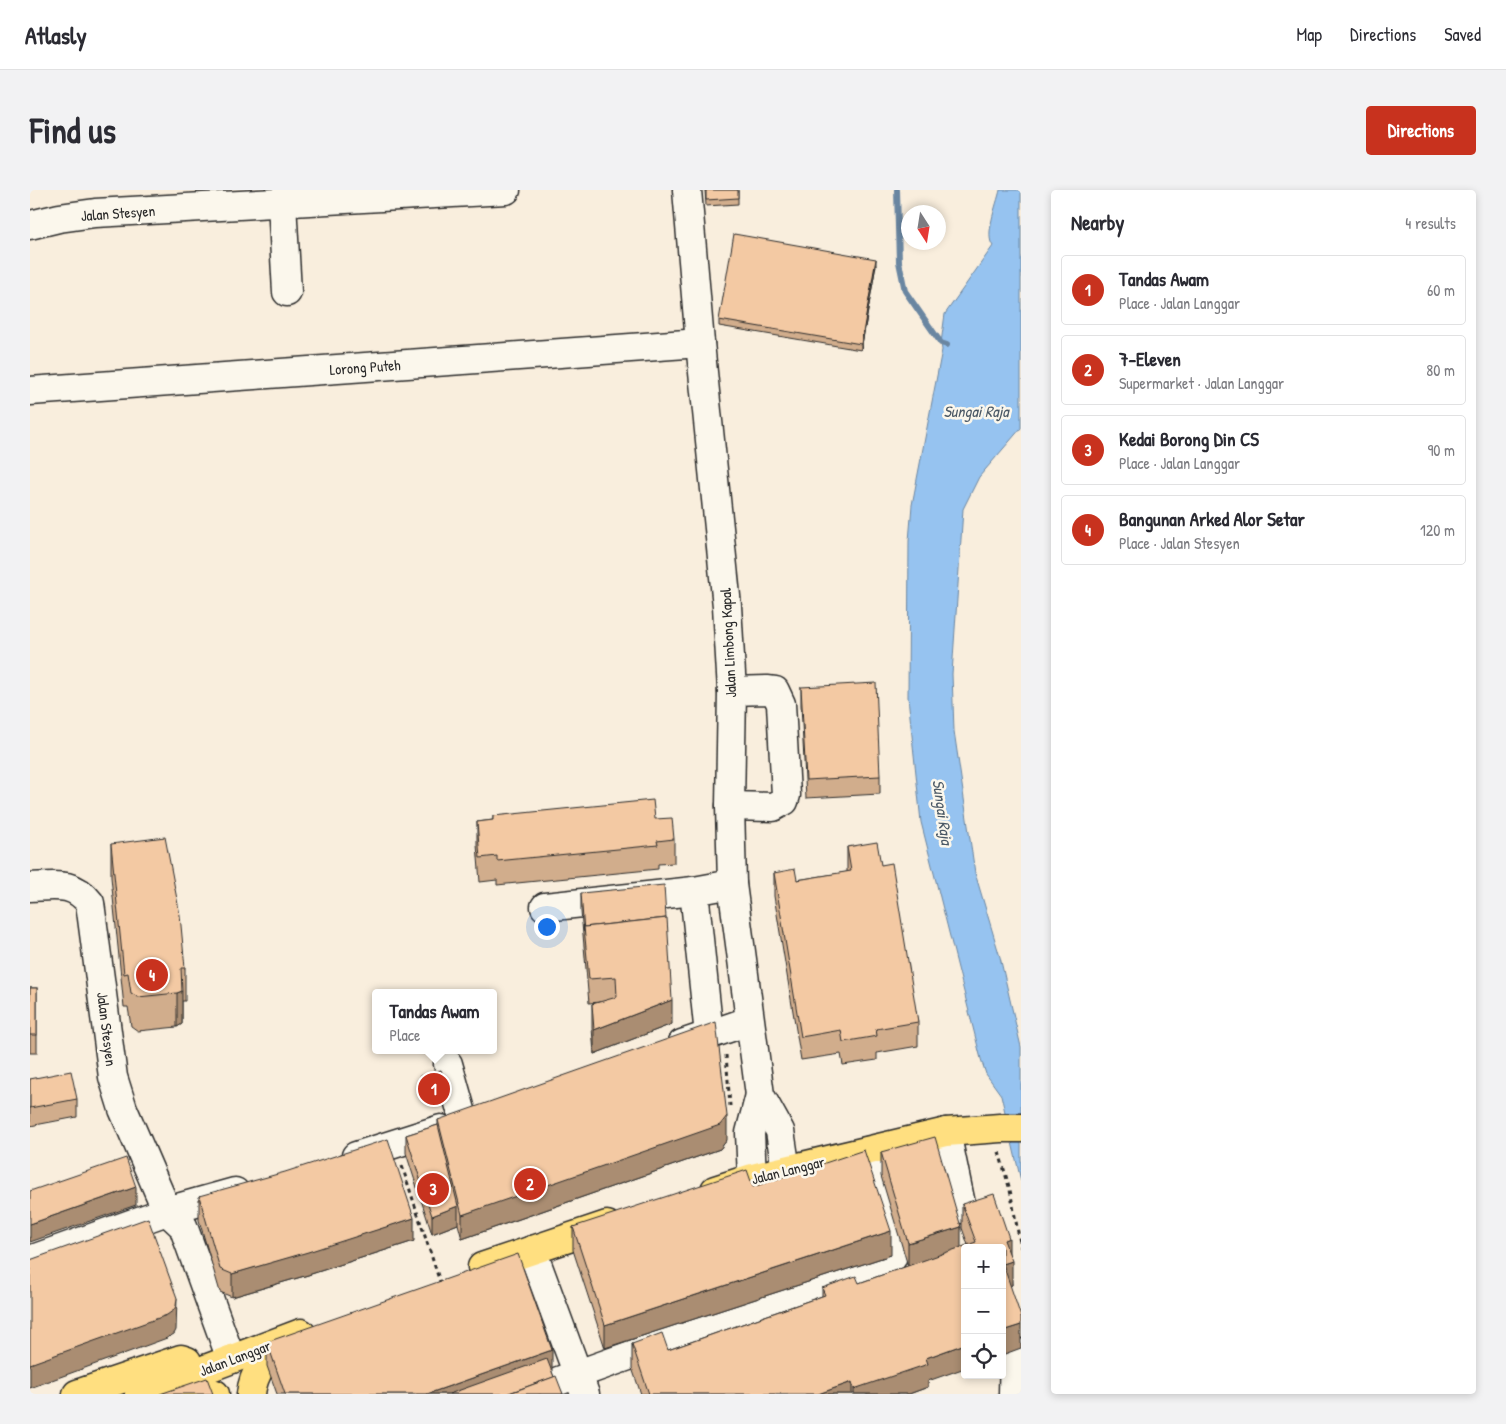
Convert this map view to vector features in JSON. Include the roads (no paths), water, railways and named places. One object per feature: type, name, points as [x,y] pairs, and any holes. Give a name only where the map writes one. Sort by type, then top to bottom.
[{"type":"main road","name":"Jalan Langgar","points":[[689,1198],[752,1178],[946,1132],[1005,1128]]},
{"type":"main road","points":[[440,1282],[631,1217]]},
{"type":"main road","name":"Jalan Langgar","points":[[146,1392],[323,1325]]},
{"type":"main road","points":[[251,1394],[256,1374],[264,1360],[274,1348],[287,1338]]},
{"type":"main road","points":[[77,1394],[181,1359],[217,1364]]},
{"type":"main road","points":[[146,1392],[174,1385],[191,1386],[215,1394]]},
{"type":"street","name":"Jalan Stesyen","points":[[30,225],[59,218],[95,213],[506,190]]},
{"type":"street","name":"Jalan Limbong Kapal","points":[[687,190],[700,343],[727,606],[732,691],[730,806],[742,853],[732,884],[760,1095],[780,1131],[786,1170]]},
{"type":"street","points":[[282,203],[287,292]]},
{"type":"street","name":"Lorong Puteh","points":[[30,391],[700,343]]},
{"type":"street","points":[[730,806],[773,807],[784,801],[786,795],[780,704],[775,691],[732,691]]},
{"type":"street","points":[[545,907],[694,892],[732,884]]},
{"type":"street","name":"Jalan Stesyen","points":[[30,887],[61,885],[73,888],[83,894],[90,903],[113,1077],[123,1109],[167,1211],[166,1232],[217,1364]]},
{"type":"street","points":[[694,892],[716,1032]]},
{"type":"street","points":[[662,1051],[749,1021]]},
{"type":"street","points":[[328,1164],[394,1145],[473,1117],[448,1064]]},
{"type":"street","name":"Jalan Limbong Kapal","points":[[752,1178],[750,1133],[760,1095]]},
{"type":"street","points":[[946,1132],[962,1209]]},
{"type":"street","points":[[550,1384],[581,1384],[887,1264],[894,1255],[894,1249],[868,1151]]},
{"type":"street","points":[[30,1260],[167,1211],[262,1184]]},
{"type":"street","points":[[532,1250],[581,1384]]},
{"type":"street","points":[[1013,1394],[1014,1351]]},
{"type":"water","name":"Sungai Raja","points":[[1000,190],[1021,190],[1021,428],[979,477],[963,509],[952,674],[954,731],[975,873],[1000,957],[1021,1047],[1021,1181],[1001,1095],[986,1074],[981,1059],[921,822],[908,697],[909,541],[912,505],[942,350],[941,343],[945,314],[993,246],[990,227]]},
{"type":"waterway","points":[[897,190],[899,262],[905,291],[941,343],[947,345]]},
{"type":"place","name":"Bangunan Arked Alor Setar","points":[[152,975]]},
{"type":"place","name":"Tandas Awam","points":[[434,1089]]},
{"type":"place","name":"7-Eleven","points":[[530,1184]]},
{"type":"place","name":"Kedai Borong Din CS","points":[[433,1189]]}]
